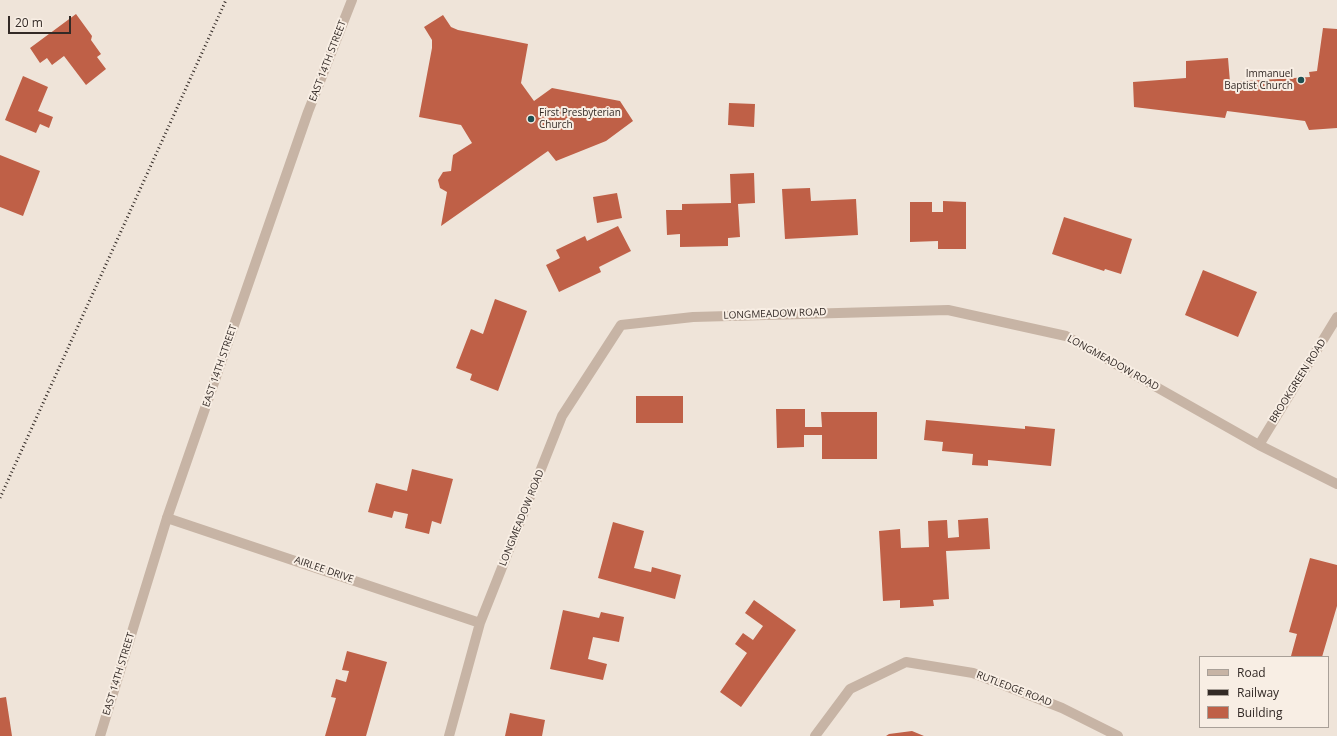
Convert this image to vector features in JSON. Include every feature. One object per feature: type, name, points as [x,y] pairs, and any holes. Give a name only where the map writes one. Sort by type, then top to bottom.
[{"type":"street","name":"EAST 14TH STREET","points":[[100,736],[168,518],[308,112],[352,0]]},
{"type":"street","name":"LONGMEADOW ROAD","points":[[449,736],[480,623],[562,416],[621,325],[694,317],[948,310],[1066,336],[1259,445],[1337,484]]},
{"type":"street","name":"BROOKGREEN ROAD","points":[[1259,445],[1337,317]]},
{"type":"street","name":"AIRLEE DRIVE","points":[[168,518],[480,623]]},
{"type":"street","name":"RUTLEDGE ROAD","points":[[815,736],[850,689],[906,662],[973,673],[1062,708],[1118,736]]},
{"type":"building","points":[[76,14],[92,36],[91,40],[101,54],[97,57],[106,69],[86,85],[64,56],[52,65],[47,58],[40,63],[30,48]]},
{"type":"building","name":"First Presbyterian Church","points":[[443,15],[451,27],[458,30],[528,44],[521,83],[534,101],[552,88],[620,101],[633,121],[606,141],[556,161],[548,151],[441,226],[447,192],[440,188],[438,180],[443,172],[451,171],[453,155],[472,143],[461,125],[419,117],[432,48],[432,40],[424,27]]},
{"type":"building","name":"Immanuel Baptist Church","points":[[1323,28],[1337,29],[1337,128],[1309,130],[1305,121],[1227,111],[1225,118],[1134,107],[1133,82],[1186,78],[1186,61],[1228,58],[1230,82],[1310,77],[1309,72],[1317,71]]},
{"type":"building","points":[[23,76],[48,87],[38,111],[53,117],[49,128],[40,124],[36,133],[5,120]]},
{"type":"building","points":[[729,103],[755,104],[754,127],[728,125]]},
{"type":"building","points":[[0,155],[40,171],[23,216],[0,207]]},
{"type":"building","points":[[754,173],[755,203],[738,204],[740,237],[728,238],[728,246],[680,247],[680,234],[667,235],[666,210],[682,210],[682,204],[731,203],[730,174]]},
{"type":"building","points":[[810,188],[811,201],[856,199],[858,235],[785,239],[782,189]]},
{"type":"building","points":[[617,193],[622,218],[597,223],[593,197]]},
{"type":"building","points":[[943,201],[966,202],[966,249],[938,249],[938,241],[910,242],[910,202],[932,202],[932,212],[943,212]]},
{"type":"building","points":[[1064,217],[1132,239],[1121,274],[1105,269],[1104,271],[1052,254]]},
{"type":"building","points":[[618,226],[631,251],[599,267],[601,272],[559,292],[546,265],[560,258],[556,250],[585,236],[587,241]]},
{"type":"building","points":[[1203,270],[1257,292],[1238,337],[1185,315]]},
{"type":"building","points":[[495,299],[527,311],[498,391],[470,380],[472,374],[456,368],[471,329],[483,334]]},
{"type":"building","points":[[636,396],[683,396],[683,423],[636,423]]},
{"type":"building","points":[[776,409],[805,409],[805,427],[822,427],[821,412],[877,412],[877,459],[822,459],[822,435],[804,435],[804,447],[777,448]]},
{"type":"building","points":[[926,420],[1025,429],[1025,426],[1055,429],[1051,466],[988,460],[988,466],[972,465],[973,454],[942,451],[943,442],[924,440]]},
{"type":"building","points":[[412,469],[453,479],[441,524],[432,521],[429,534],[405,528],[408,514],[394,511],[392,518],[368,512],[376,483],[407,491]]},
{"type":"building","points":[[988,518],[990,549],[946,551],[949,599],[933,600],[934,606],[900,608],[900,600],[883,601],[879,531],[900,529],[901,548],[929,547],[928,521],[947,520],[948,538],[959,537],[958,520]]},
{"type":"building","points":[[613,522],[644,531],[634,568],[651,572],[652,567],[681,575],[675,599],[598,578]]},
{"type":"building","points":[[1310,558],[1337,565],[1337,606],[1322,656],[1291,656],[1297,634],[1289,632]]},
{"type":"building","points":[[754,600],[796,630],[741,707],[720,692],[747,653],[735,644],[743,633],[753,640],[763,626],[745,613]]},
{"type":"building","points":[[563,610],[599,618],[601,612],[624,617],[619,642],[593,637],[588,659],[607,664],[603,680],[550,669]]},
{"type":"building","points":[[347,651],[387,662],[366,736],[325,736],[336,698],[331,697],[336,679],[346,682],[349,671],[342,670]]},
{"type":"building","points":[[6,697],[12,736],[0,736],[0,698]]},
{"type":"building","points":[[510,713],[545,720],[542,736],[505,736]]},
{"type":"building","points":[[912,731],[924,736],[886,736],[889,734]]},
{"type":"railway","points":[[0,498],[226,0]]},
{"type":"place","name":"Immanuel Baptist Church","points":[[1301,80]]},
{"type":"place","name":"First Presbyterian Church","points":[[531,119]]}]
